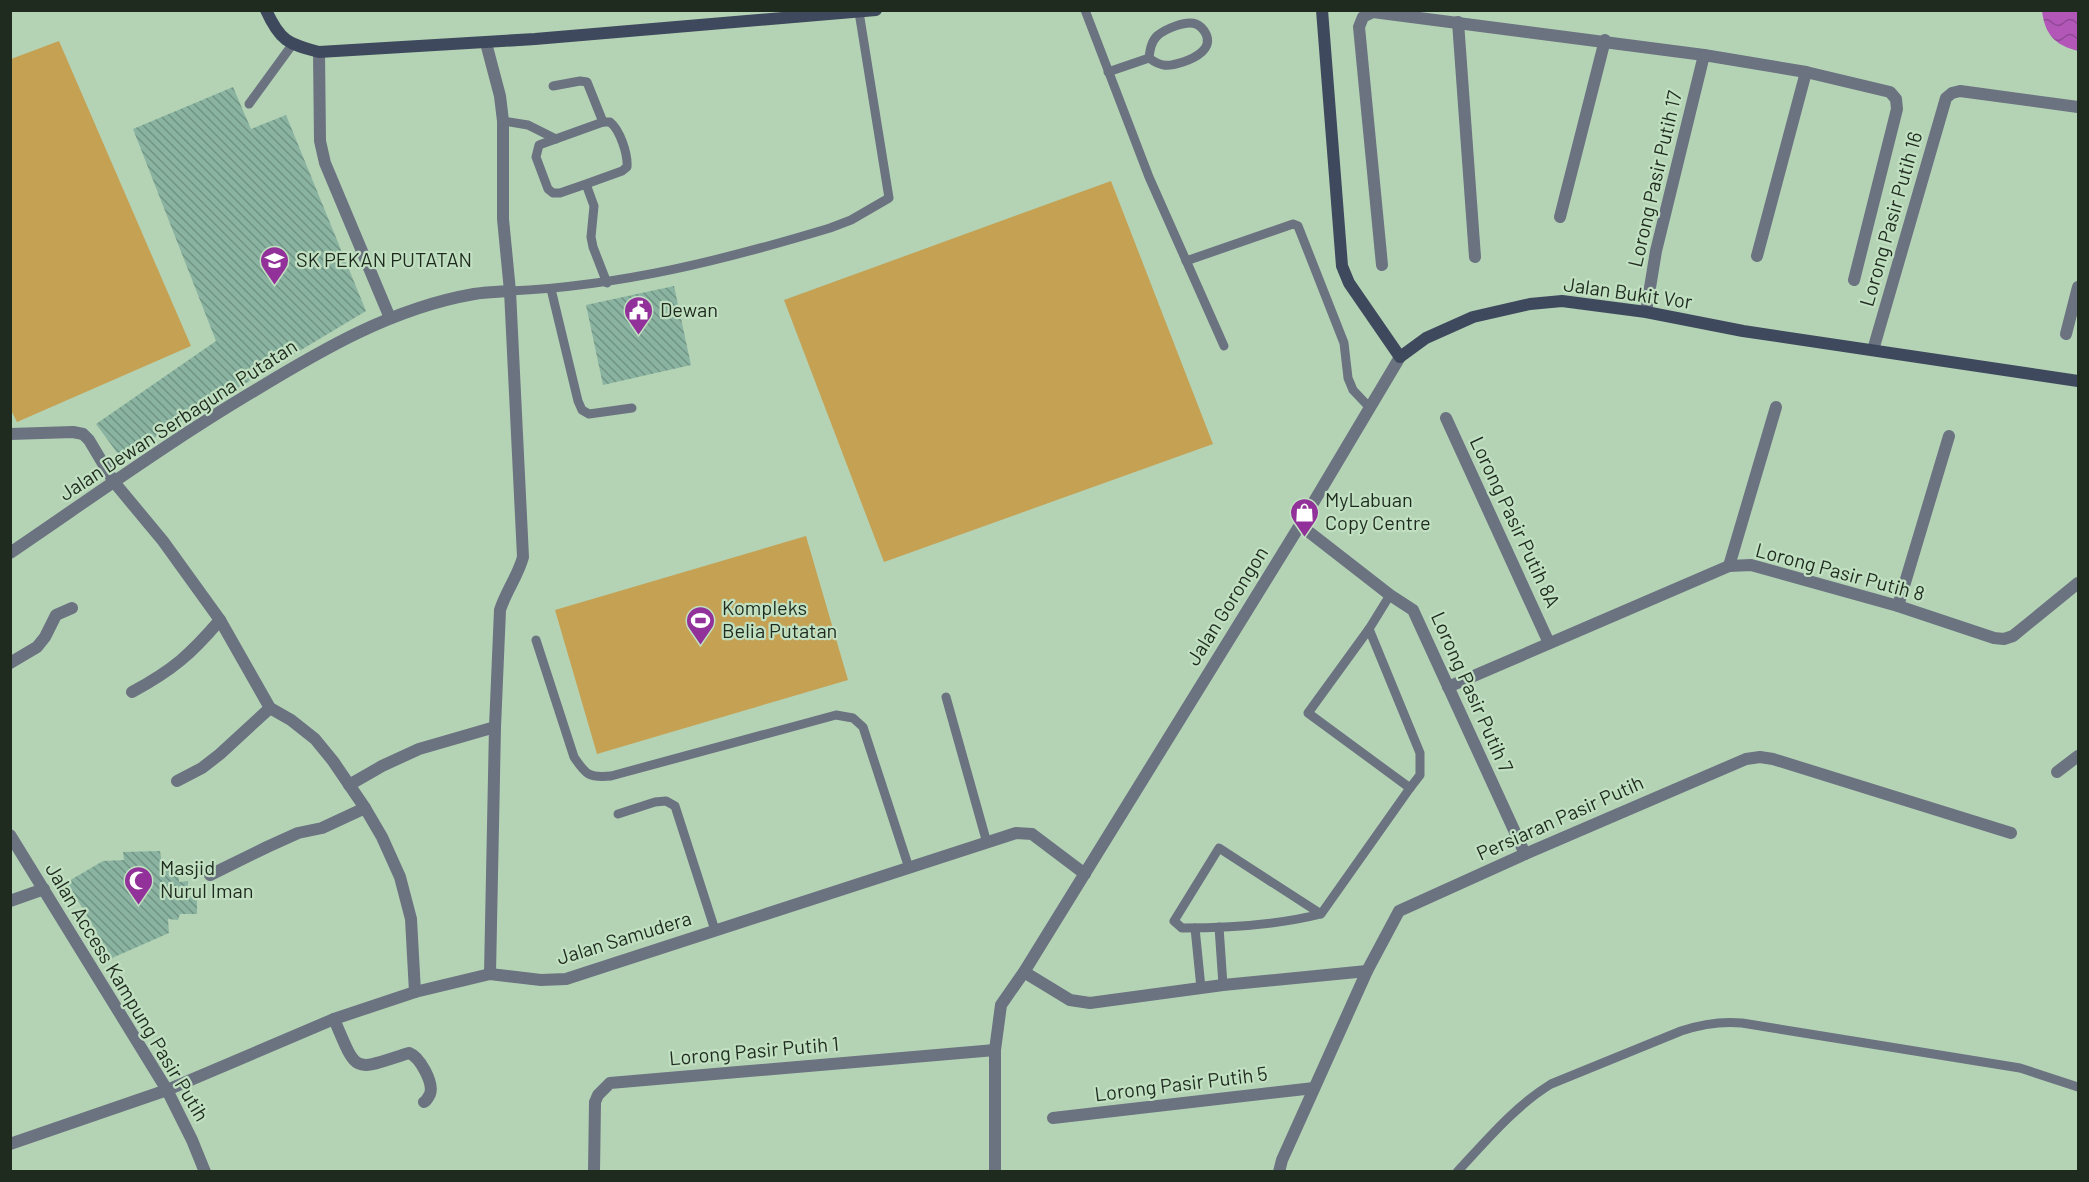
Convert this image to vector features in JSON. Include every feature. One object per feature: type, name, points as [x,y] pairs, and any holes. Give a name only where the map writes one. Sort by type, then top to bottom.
[{"type":"street","points":[[266,10],[274,29],[292,45],[319,52],[486,43],[876,10]]},
{"type":"street","points":[[1322,10],[1342,266],[1349,283],[1400,357]]},
{"type":"street","points":[[1382,265],[1359,27],[1363,17],[1373,12],[1605,40],[1704,55],[1806,72],[1890,92],[1896,99],[1897,109],[1854,280]]},
{"type":"street","points":[[1458,22],[1475,257]]},
{"type":"street","points":[[1560,217],[1605,40]]},
{"type":"street","points":[[486,43],[500,96],[503,122],[503,219],[510,291],[523,557],[519,573],[503,598],[500,610],[490,974]]},
{"type":"street","points":[[319,52],[320,141],[324,163],[390,318]]},
{"type":"street","name":"Lorong Pasir Putih 17","points":[[1646,312],[1656,251],[1704,55]]},
{"type":"street","points":[[1757,256],[1806,72]]},
{"type":"street","name":"Lorong Pasir Putih 16","points":[[1873,350],[1946,98],[1960,91],[2079,107]]},
{"type":"street","points":[[2066,334],[2079,287]]},
{"type":"street","name":"Jalan Dewan Serbaguna Putatan","points":[[10,553],[204,421],[321,350],[390,318],[434,303],[475,294],[510,291]]},
{"type":"street","name":"Jalan Bukit Vor","points":[[1400,357],[1426,338],[1473,317],[1530,304],[1562,301],[1646,312],[1743,331],[2079,381]]},
{"type":"street","name":"Jalan Gorongon","points":[[995,1172],[995,1050],[1001,1005],[1024,972],[1300,525],[1400,357]]},
{"type":"street","points":[[1729,566],[1776,407]]},
{"type":"street","name":"Lorong Pasir Putih 8A","points":[[1446,418],[1549,643]]},
{"type":"street","points":[[10,434],[73,432],[83,434],[89,440],[114,482],[163,541],[220,620],[270,708],[291,720],[315,739],[333,761],[382,837],[400,877],[411,919],[415,992]]},
{"type":"street","points":[[1898,606],[1949,436]]},
{"type":"street","name":"Lorong Pasir Putih 7","points":[[1300,525],[1390,595],[1413,610],[1525,854]]},
{"type":"street","name":"Lorong Pasir Putih 8","points":[[1448,687],[1729,566],[1751,565],[1898,606],[1994,638],[2004,639],[2013,636],[2079,583]]},
{"type":"street","points":[[10,663],[37,647],[45,638],[56,615],[72,608]]},
{"type":"street","points":[[132,692],[182,662],[220,620]]},
{"type":"street","points":[[177,781],[211,761],[270,708]]},
{"type":"street","points":[[349,785],[382,766],[419,749],[495,727]]},
{"type":"street","points":[[2057,772],[2079,756]]},
{"type":"street","name":"Persiaran Pasir Putih","points":[[1279,1172],[1281,1160],[1367,970],[1400,911],[1525,854],[1746,759],[1760,757],[1784,762],[2012,833]]},
{"type":"street","points":[[210,875],[298,833],[322,828],[365,808]]},
{"type":"street","name":"Jalan Samudera","points":[[10,1144],[167,1090],[334,1019],[415,992],[490,974],[541,980],[566,979],[1017,833],[1032,834],[1085,874]]},
{"type":"street","name":"Jalan Access Kampung Pasir Putih","points":[[10,835],[167,1090],[205,1172]]},
{"type":"street","points":[[10,901],[44,889]]},
{"type":"street","points":[[1024,972],[1071,999],[1090,1003],[1223,985],[1367,970]]},
{"type":"street","points":[[334,1019],[352,1060],[359,1065],[368,1066],[409,1053],[416,1055],[431,1086],[430,1095],[424,1102]]},
{"type":"street","name":"Lorong Pasir Putih 1","points":[[594,1172],[596,1102],[598,1095],[610,1083],[995,1050]]},
{"type":"street","name":"Lorong Pasir Putih 5","points":[[1053,1118],[1314,1088]]},
{"type":"lane","points":[[1085,10],[1149,177],[1224,346]]},
{"type":"lane","points":[[510,291],[607,283],[657,274],[821,231],[851,220],[890,198],[859,12]]},
{"type":"lane","points":[[1195,23],[1203,28],[1208,37],[1206,47],[1198,56],[1186,61],[1170,66],[1159,65],[1149,58],[1151,45],[1157,36],[1184,24],[1195,23]]},
{"type":"lane","points":[[249,104],[292,45]]},
{"type":"lane","points":[[1108,72],[1149,58]]},
{"type":"lane","points":[[553,86],[586,82],[603,122]]},
{"type":"lane","points":[[503,122],[528,125],[556,140]]},
{"type":"lane","points":[[603,122],[610,122],[615,126],[627,160],[627,167],[622,171],[560,194],[553,193],[548,189],[536,150],[539,145],[556,140],[603,122]]},
{"type":"lane","points":[[586,184],[594,206],[591,237],[593,247],[607,283]]},
{"type":"lane","points":[[1186,261],[1293,224],[1298,226],[1344,344],[1348,378],[1353,390],[1370,408]]},
{"type":"lane","points":[[551,289],[578,402],[582,410],[589,414],[632,408]]},
{"type":"lane","points":[[1390,595],[1369,629],[1308,713],[1410,788]]},
{"type":"lane","points":[[1321,914],[1220,848],[1174,921],[1182,928],[1219,927],[1300,919],[1321,914],[1420,775],[1420,753],[1369,629]]},
{"type":"lane","points":[[536,640],[574,757],[583,770],[594,778],[611,776],[836,715],[853,718],[863,727],[909,868]]},
{"type":"lane","points":[[946,697],[987,843]]},
{"type":"lane","points":[[618,814],[655,802],[666,801],[675,806],[715,930]]},
{"type":"lane","points":[[1219,927],[1223,985]]},
{"type":"lane","points":[[1195,928],[1201,988]]},
{"type":"lane","points":[[1457,1172],[1494,1132],[1537,1093],[1551,1084],[1703,1024],[1742,1023],[1941,1054],[2020,1068],[2079,1087]]},
{"type":"shaded area","points":[[59,41],[191,346],[17,422],[10,408],[11,59]]},
{"type":"shaded area","points":[[1111,181],[1213,444],[884,562],[784,300]]},
{"type":"shaded area","name":"Kompleks Belia Putatan","points":[[806,536],[848,680],[597,754],[555,610]]},
{"type":"water","points":[[2042,11],[2078,11],[2078,51],[2063,46],[2052,38],[2043,19]]},
{"type":"building","name":"SK PEKAN PUTATAN","points":[[233,87],[251,129],[286,115],[366,311],[121,458],[96,424],[216,341],[133,129]]},
{"type":"building","name":"Dewan","points":[[674,286],[691,365],[603,385],[586,305]]},
{"type":"building","name":"Masjid Nurul Iman","points":[[160,851],[162,864],[178,865],[179,882],[188,881],[188,896],[197,897],[197,914],[180,914],[178,920],[168,919],[169,933],[112,958],[67,882],[103,861],[124,860],[123,852]]},
{"type":"place","name":"SK PEKAN PUTATAN","points":[[275,286]]},
{"type":"place","name":"Dewan","points":[[639,336]]},
{"type":"place","name":"MyLabuan Copy Centre","points":[[1304,538]]},
{"type":"place","name":"Kompleks Belia Putatan","points":[[701,646]]},
{"type":"place","name":"Masjid Nurul Iman","points":[[139,906]]}]
